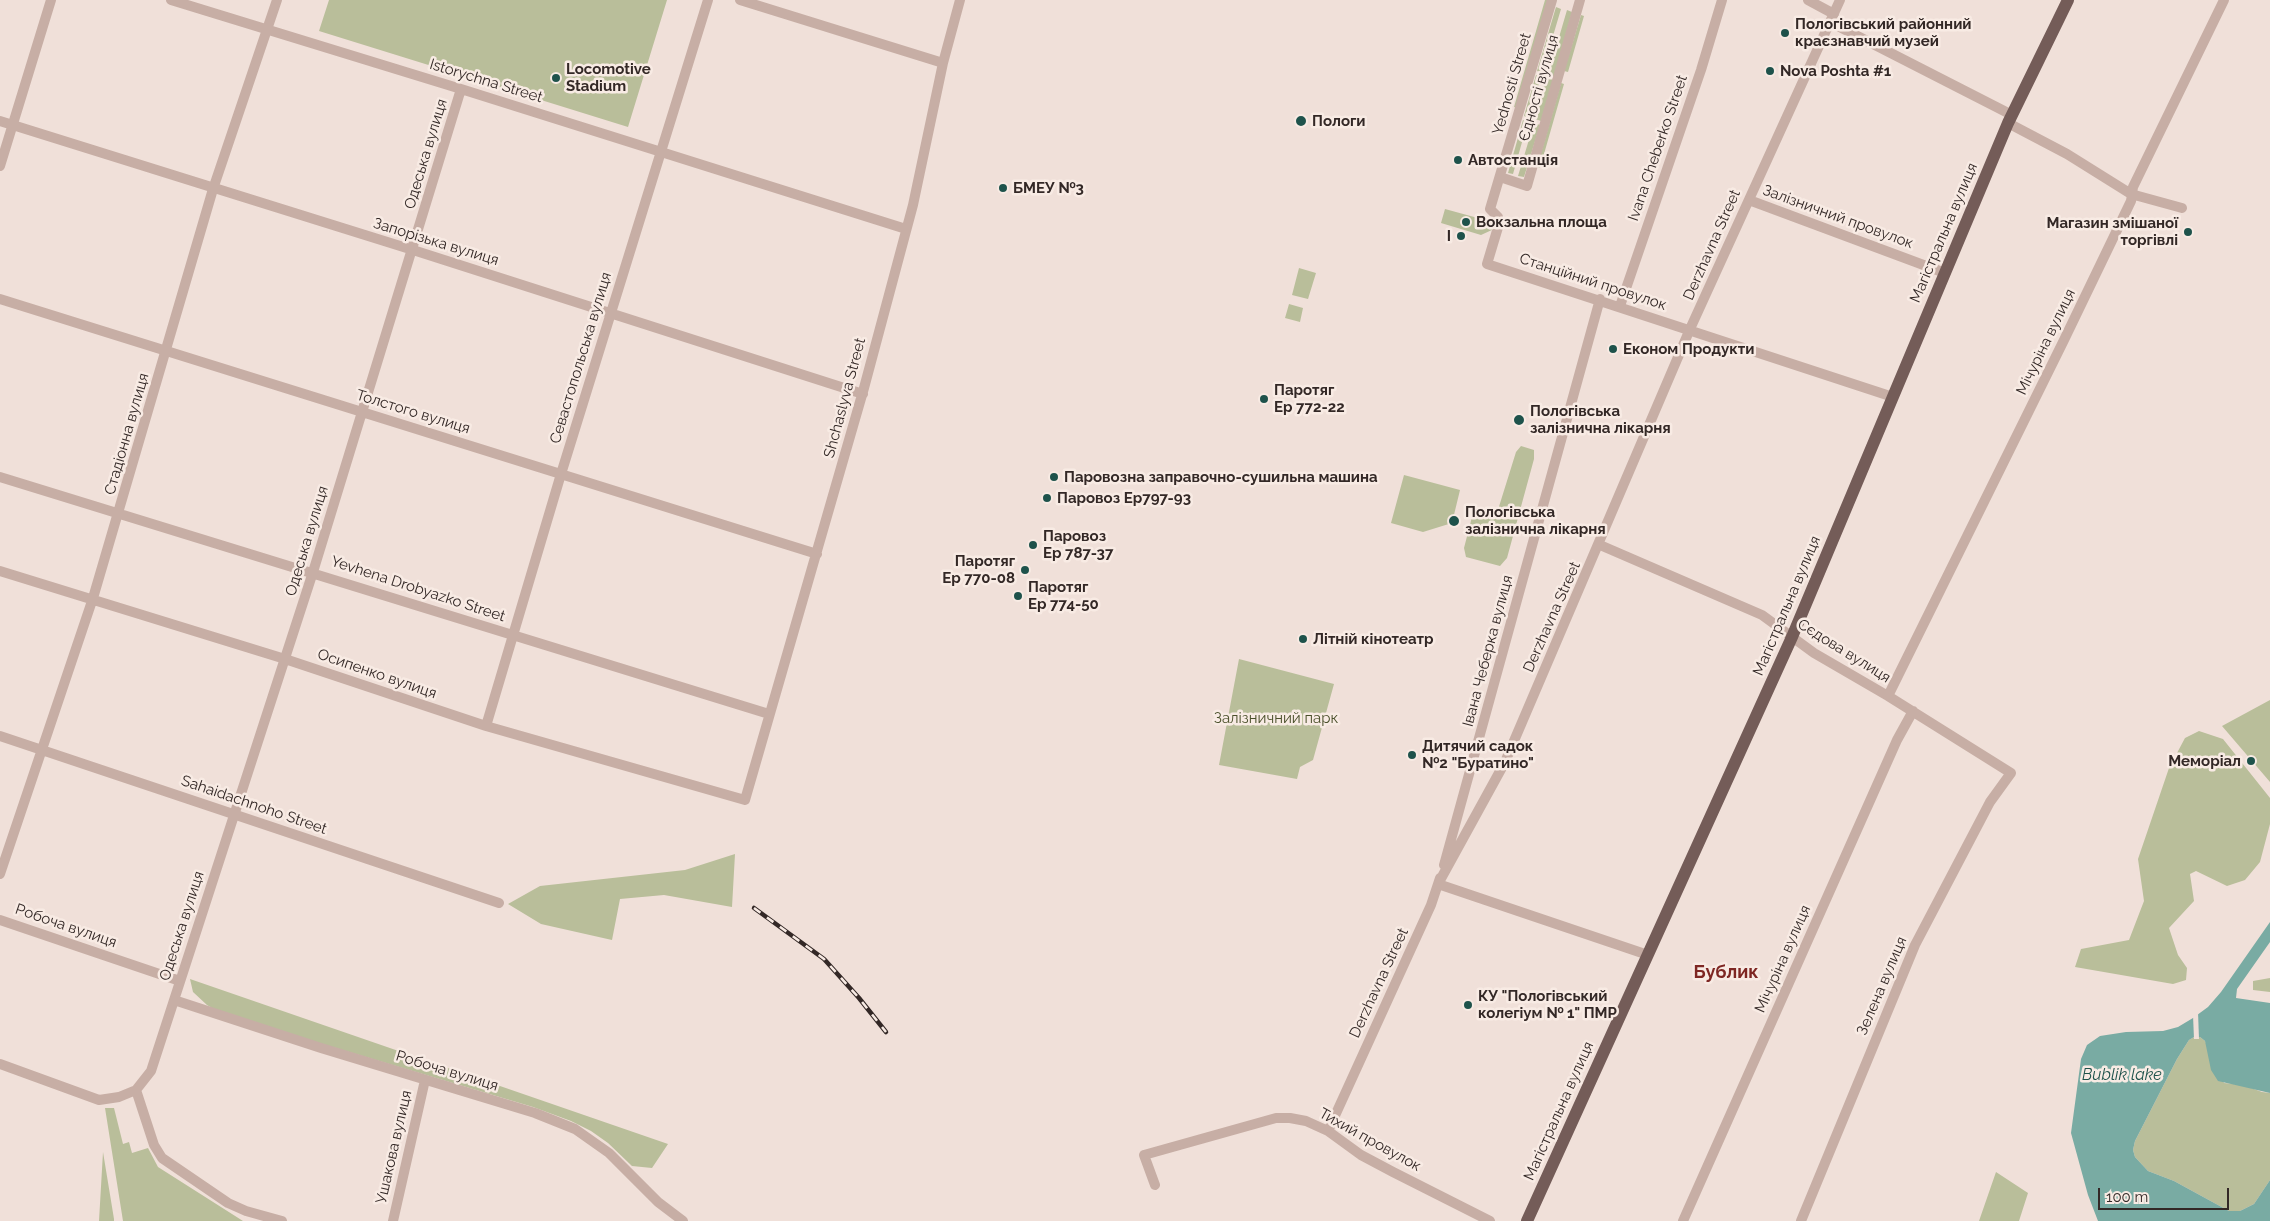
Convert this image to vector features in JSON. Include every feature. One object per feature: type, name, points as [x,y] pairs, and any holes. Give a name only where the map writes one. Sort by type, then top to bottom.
[{"type":"main road","name":"Магістральна вулиця","points":[[1527,1221],[1792,637],[2010,119],[2068,0]]},
{"type":"street","points":[[0,166],[51,0]]},
{"type":"street","name":"Istorychna Street","points":[[170,0],[462,89],[906,229]]},
{"type":"street","name":"Стадіонна вулиця","points":[[0,874],[94,598],[213,189],[277,0]]},
{"type":"street","name":"Севастопольська вулиця","points":[[486,726],[610,312],[708,0]]},
{"type":"street","points":[[740,0],[943,63]]},
{"type":"street","name":"Shchaslyva Street","points":[[745,800],[863,394],[906,229],[943,63],[960,0]]},
{"type":"street","name":"Yednosti Street","points":[[1500,177],[1552,0]]},
{"type":"street","name":"Єдності вулиця","points":[[1500,177],[1527,186],[1580,0]]},
{"type":"street","name":"Ivana Cheberko Street","points":[[1620,306],[1701,70],[1722,0]]},
{"type":"street","points":[[1808,0],[1832,18],[2010,119],[2131,194],[2182,208]]},
{"type":"street","name":"Derzhavna Street","points":[[1328,1131],[1431,905],[1438,884],[1500,771],[1600,545],[1690,329],[1840,0]]},
{"type":"street","name":"Мічуріна вулиця","points":[[1888,696],[2068,332],[2131,201],[2131,194],[2224,0]]},
{"type":"street","name":"Одеська вулиця","points":[[136,1090],[151,1071],[313,572],[462,89]]},
{"type":"street","name":"Запорізька вулиця","points":[[0,122],[610,312],[863,394]]},
{"type":"street","name":"Станційний провулок","points":[[1500,177],[1490,209],[1498,217],[1499,224],[1487,264],[1600,299],[1893,397]]},
{"type":"street","name":"Залізничний провулок","points":[[1749,200],[1945,273]]},
{"type":"street","name":"Толстого вулиця","points":[[0,299],[817,554]]},
{"type":"street","name":"Івана Чеберка вулиця","points":[[1438,884],[1600,299]]},
{"type":"street","name":"Yevhena Drobyazko Street","points":[[0,477],[769,714]]},
{"type":"street","name":"Сєдова вулиця","points":[[1600,545],[1762,615],[1814,653],[1913,711],[2011,773]]},
{"type":"street","name":"Осипенко вулиця","points":[[0,570],[285,659],[486,726],[745,800]]},
{"type":"street","name":"Мічуріна вулиця","points":[[1683,1221],[1897,740],[1913,711]]},
{"type":"street","name":"Sahaidachnoho Street","points":[[0,736],[499,903]]},
{"type":"street","name":"Зелена вулиця","points":[[1801,1221],[1915,945],[1990,802],[2011,773]]},
{"type":"street","points":[[1438,884],[1648,955]]},
{"type":"street","name":"Робоча вулиця","points":[[0,920],[180,981]]},
{"type":"street","name":"Робоча вулиця","points":[[174,1000],[241,1023],[528,1111],[575,1129],[609,1153],[658,1202],[683,1221]]},
{"type":"street","points":[[0,1064],[99,1100],[113,1099],[136,1090],[154,1145],[162,1158],[228,1203],[246,1211],[282,1221]]},
{"type":"street","name":"Ушакова вулиця","points":[[393,1221],[425,1080]]},
{"type":"street","name":"Тихий провулок","points":[[1155,1185],[1144,1155],[1276,1118],[1306,1121],[1328,1131],[1361,1155],[1490,1221]]},
{"type":"green space","name":"Locomotive Stadium","points":[[329,0],[667,0],[628,127],[319,31]]},
{"type":"green space","points":[[1545,0],[1548,0],[1517,108],[1514,107]]},
{"type":"green space","points":[[1556,7],[1561,9],[1542,73],[1537,71]]},
{"type":"green space","points":[[1567,10],[1572,12],[1554,76],[1548,75]]},
{"type":"green space","points":[[1581,15],[1584,16],[1568,72],[1564,71]]},
{"type":"green space","points":[[1536,75],[1541,77],[1529,118],[1524,116]]},
{"type":"green space","points":[[1547,78],[1553,80],[1541,121],[1535,119]]},
{"type":"green space","points":[[1561,83],[1564,84],[1540,168],[1537,167]]},
{"type":"green space","points":[[1523,120],[1528,121],[1513,174],[1508,173]]},
{"type":"green space","points":[[1534,123],[1540,125],[1524,177],[1518,176]]},
{"type":"green space","points":[[1445,209],[1496,223],[1494,229],[1481,235],[1441,223]]},
{"type":"green space","points":[[1299,268],[1316,273],[1308,299],[1292,295]]},
{"type":"green space","points":[[1289,304],[1303,308],[1300,322],[1285,318]]},
{"type":"green space","points":[[1521,446],[1534,450],[1534,459],[1507,558],[1500,566],[1466,557],[1464,548],[1473,513],[1476,510],[1497,513],[1516,452]]},
{"type":"green space","points":[[1404,475],[1460,490],[1452,523],[1423,532],[1391,523]]},
{"type":"green space","name":"Залізничний парк","points":[[1239,659],[1334,684],[1313,760],[1300,767],[1297,779],[1219,765]]},
{"type":"green space","points":[[2270,700],[2270,782],[2222,726]]},
{"type":"green space","points":[[2199,731],[2223,739],[2270,798],[2270,824],[2260,862],[2245,880],[2227,886],[2196,871],[2190,874],[2194,901],[2169,928],[2178,955],[2187,968],[2186,980],[2173,984],[2075,967],[2081,949],[2129,940],[2144,901],[2138,859],[2169,768],[2185,738]]},
{"type":"green space","points":[[735,854],[732,907],[664,895],[620,899],[612,940],[541,924],[508,904],[540,886],[685,870]]},
{"type":"green space","points":[[2270,978],[2270,992],[2253,990],[2253,981]]},
{"type":"green space","points":[[190,979],[668,1144],[652,1168],[632,1166],[608,1143],[591,1131],[571,1121],[533,1107],[222,1014],[207,1005],[193,992]]},
{"type":"green space","points":[[2194,1037],[2200,1037],[2205,1041],[2224,1083],[2243,1085],[2270,1093],[2270,1180],[2254,1204],[2240,1211],[2229,1211],[2174,1181],[2148,1171],[2135,1157],[2133,1150],[2135,1141],[2177,1059],[2189,1040]]},
{"type":"green space","points":[[105,1108],[114,1108],[123,1144],[129,1142],[132,1153],[148,1148],[158,1167],[243,1221],[123,1221]]},
{"type":"green space","points":[[103,1152],[114,1219],[114,1221],[99,1221]]},
{"type":"green space","points":[[1996,1172],[2028,1193],[2019,1221],[1979,1221]]},
{"type":"water","name":"Bublik lake","points":[[2270,922],[2270,942],[2237,989],[2236,998],[2270,1003],[2270,1093],[2218,1081],[2211,1070],[2205,1041],[2200,1037],[2194,1037],[2189,1040],[2177,1059],[2135,1141],[2133,1150],[2135,1157],[2148,1171],[2174,1181],[2229,1211],[2240,1211],[2254,1204],[2270,1180],[2270,1221],[2098,1221],[2088,1195],[2071,1133],[2081,1059],[2087,1045],[2100,1036],[2126,1032],[2163,1031],[2178,1027],[2193,1018],[2208,1007],[2221,992]]},
{"type":"pier","points":[[2198,1012],[2199,1039],[2194,1039],[2193,1015]]},
{"type":"railway","points":[[754,908],[824,959],[886,1032]]},
{"type":"place","name":"Пологівський районний краєзнавчий музей","points":[[1785,33]]},
{"type":"place","name":"Nova Poshta #1","points":[[1770,71]]},
{"type":"place","name":"Locomotive Stadium","points":[[556,78]]},
{"type":"place","name":"Пологи","points":[[1301,121]]},
{"type":"place","name":"Автостанція","points":[[1458,160]]},
{"type":"place","name":"БМЕУ №3","points":[[1003,188]]},
{"type":"place","name":"Вокзальна площа","points":[[1466,222]]},
{"type":"place","name":"Магазин змішаної торгівлі","points":[[2188,232]]},
{"type":"place","name":"І","points":[[1461,236]]},
{"type":"place","name":"Економ Продукти","points":[[1613,349]]},
{"type":"place","name":"Паротяг Ер 772-22","points":[[1264,399]]},
{"type":"place","name":"Пологiвська залiзнична лiкарня","points":[[1519,420]]},
{"type":"place","name":"Паровозна заправочно-сушильна машина","points":[[1054,477]]},
{"type":"place","name":"Паровоз Ер797-93","points":[[1047,498]]},
{"type":"place","name":"Пологівська залізнична лікарня","points":[[1454,521]]},
{"type":"place","name":"Паровоз Ер 787-37","points":[[1033,545]]},
{"type":"place","name":"Паротяг Ер 770-08","points":[[1025,570]]},
{"type":"place","name":"Паротяг Ер 774-50","points":[[1018,596]]},
{"type":"place","name":"Літній кінотеатр","points":[[1303,639]]},
{"type":"place","name":"Дитячий садок №2 \"Буратино\"","points":[[1412,755]]},
{"type":"place","name":"Меморіал","points":[[2251,761]]},
{"type":"place","name":"КУ \"Пологівський колегіум № 1\" ПМР","points":[[1468,1005]]},
{"type":"district","name":"Бублик","points":[[1726,973]]}]
